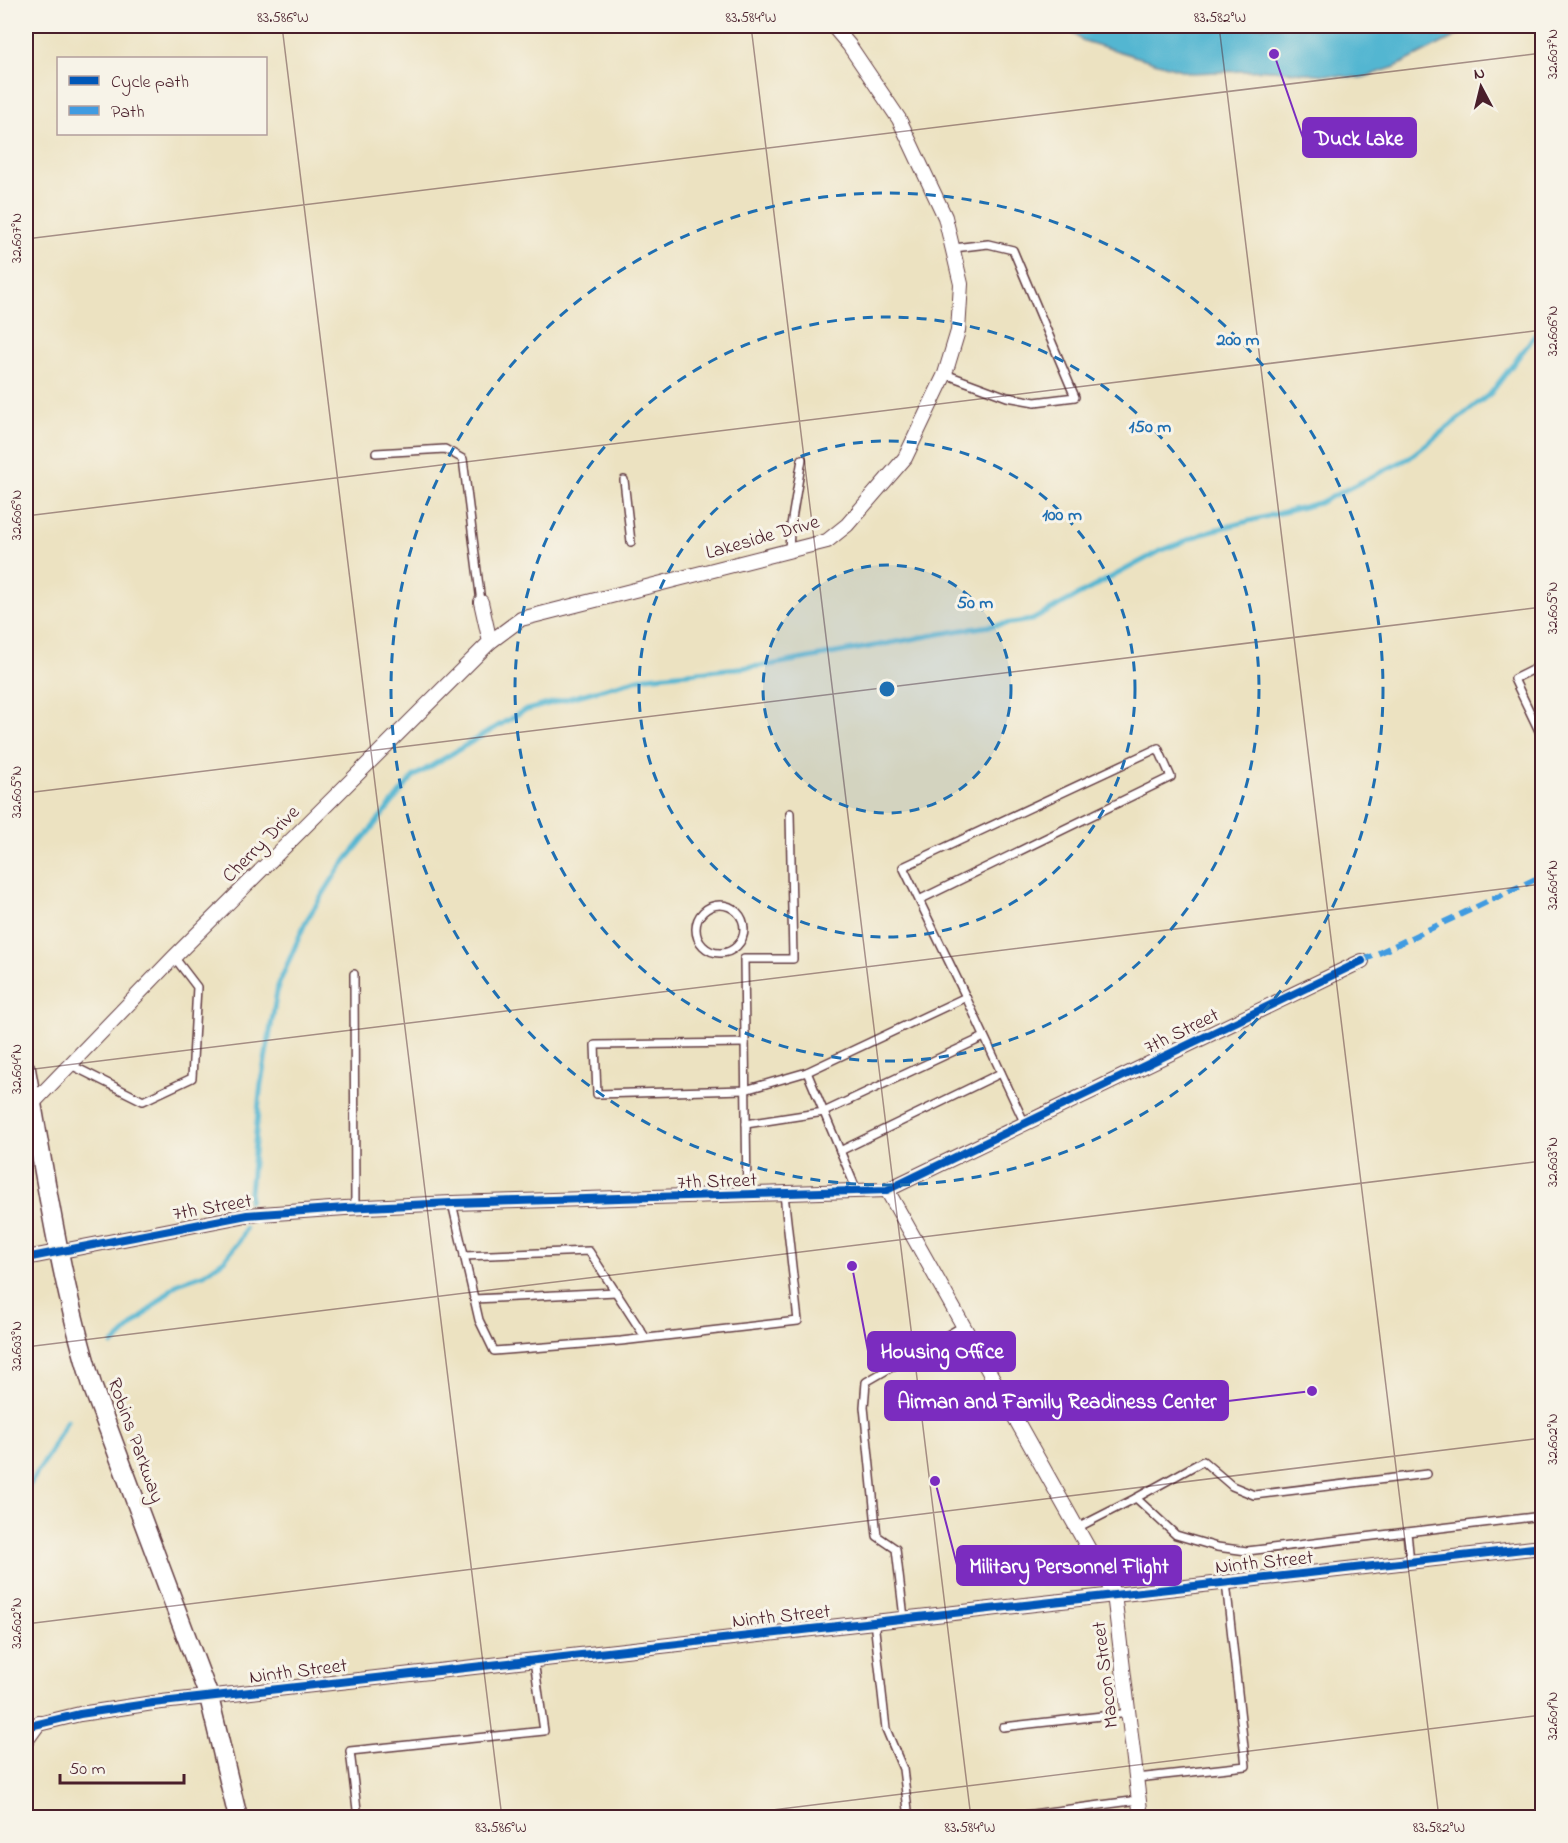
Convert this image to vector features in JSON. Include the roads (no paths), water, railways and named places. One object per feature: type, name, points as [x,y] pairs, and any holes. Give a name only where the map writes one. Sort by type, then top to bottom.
[{"type":"street","name":"Lakeside Drive","points":[[490,642],[521,619],[826,541],[847,525],[905,458],[945,375],[958,331],[961,284],[954,248],[933,189],[898,119],[849,45],[833,26]]},
{"type":"street","points":[[481,602],[490,642]]},
{"type":"street","name":"Cherry Drive","points":[[32,1104],[174,957],[490,642]]},
{"type":"street","name":"7th Street","points":[[26,1258],[247,1215],[452,1203],[747,1196],[887,1190],[1362,961]]},
{"type":"street","name":"Robins Parkway","points":[[26,1069],[59,1252],[81,1350],[93,1388],[209,1697],[238,1818]]},
{"type":"street","name":"Macon Street","points":[[887,1190],[1114,1594],[1141,1818]]},
{"type":"street","name":"Ninth Street","points":[[32,1725],[80,1714],[209,1697],[1542,1547]]},
{"type":"street","points":[[26,1741],[32,1725]]},
{"type":"lane","points":[[945,375],[1007,396],[1035,402],[1075,397],[1013,250],[988,244],[954,248]]},
{"type":"lane","points":[[376,453],[446,449],[463,459],[481,602]]},
{"type":"lane","points":[[789,552],[790,531],[802,459]]},
{"type":"lane","points":[[624,480],[631,542]]},
{"type":"lane","points":[[1542,665],[1514,679],[1542,737]]},
{"type":"lane","points":[[919,900],[1172,777],[1158,748],[903,867],[1025,1124]]},
{"type":"lane","points":[[744,959],[793,959],[790,813]]},
{"type":"lane","points":[[718,905],[739,913],[743,920],[744,935],[735,948],[720,953],[705,948],[697,934],[699,919],[704,912],[718,905]]},
{"type":"lane","points":[[735,948],[744,959],[747,1196]]},
{"type":"lane","points":[[71,1065],[143,1101],[192,1078],[197,987],[174,957]]},
{"type":"lane","points":[[354,974],[355,1208]]},
{"type":"lane","points":[[745,1042],[595,1045],[597,1094],[746,1090],[807,1072],[966,997]]},
{"type":"lane","points":[[746,1124],[824,1112],[984,1037]]},
{"type":"lane","points":[[807,1072],[857,1191]]},
{"type":"lane","points":[[840,1151],[1001,1073]]},
{"type":"lane","points":[[452,1203],[479,1320],[494,1351],[798,1321],[784,1194]]},
{"type":"lane","points":[[464,1256],[589,1251],[645,1337]]},
{"type":"lane","points":[[474,1299],[616,1292]]},
{"type":"lane","points":[[904,1618],[896,1550],[877,1536],[864,1407],[866,1382],[963,1326]]},
{"type":"lane","points":[[1077,1528],[1203,1461],[1232,1486],[1254,1495],[1427,1474]]},
{"type":"lane","points":[[1136,1498],[1176,1535],[1217,1547],[1247,1551],[1542,1516]]},
{"type":"lane","points":[[1407,1532],[1410,1562]]},
{"type":"lane","points":[[1137,1778],[1246,1766],[1226,1582]]},
{"type":"lane","points":[[874,1621],[886,1729],[903,1769],[909,1818]]},
{"type":"lane","points":[[358,1818],[351,1751],[544,1731],[534,1660]]},
{"type":"lane","points":[[1003,1727],[1129,1713]]},
{"type":"lane","points":[[1001,1818],[1139,1800]]},
{"type":"lane","points":[[1072,1809],[1073,1818]]},
{"type":"water","points":[[1065,26],[1476,26],[1395,67],[1362,78],[1272,70],[1191,73],[1081,40]]},
{"type":"waterway","points":[[249,1201],[261,1083],[278,986],[306,921],[339,869],[413,777],[523,711],[646,677],[770,665],[956,631],[1032,620],[1160,551],[1210,531],[1319,503],[1409,458],[1491,393],[1542,326]]},
{"type":"waterway","points":[[112,1345],[178,1283],[204,1274],[224,1260],[240,1240],[245,1229]]},
{"type":"waterway","points":[[26,1491],[67,1420]]},
{"type":"place","name":"Duck Lake","points":[[1274,54]]},
{"type":"place","name":"Housing Office","points":[[852,1266]]},
{"type":"place","name":"Airman and Family Readiness Center","points":[[1312,1391]]},
{"type":"place","name":"Military Personnel Flight","points":[[935,1481]]}]
